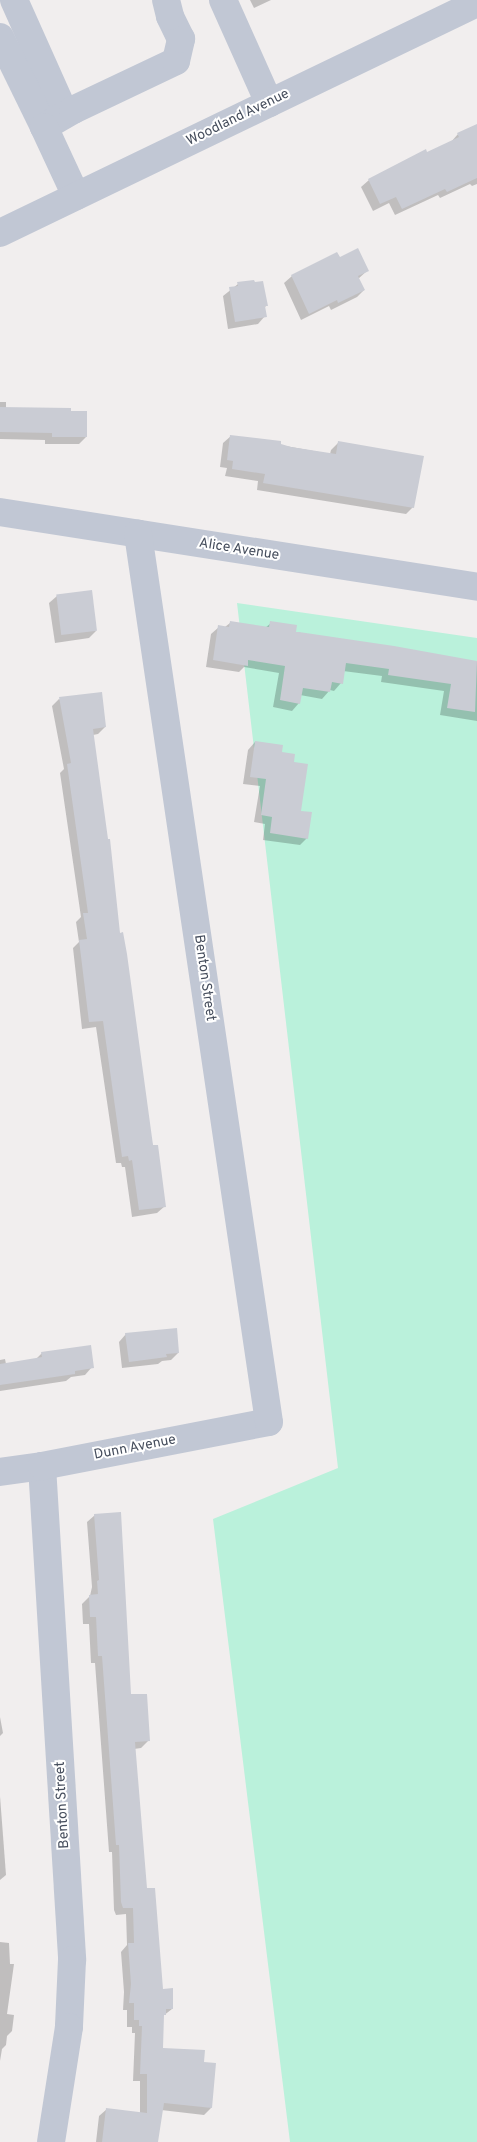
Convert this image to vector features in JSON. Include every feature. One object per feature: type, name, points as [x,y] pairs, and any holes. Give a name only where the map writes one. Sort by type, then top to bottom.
[{"type":"street","points":[[14,0],[55,120],[76,196]]},
{"type":"street","points":[[55,120],[176,61],[181,39],[170,16],[166,0]]},
{"type":"street","points":[[223,0],[269,103]]},
{"type":"street","name":"Woodland Avenue","points":[[0,233],[477,3]]},
{"type":"street","points":[[0,37],[55,120]]},
{"type":"street","name":"Alice Avenue","points":[[0,512],[477,587]]},
{"type":"street","name":"Benton Street","points":[[138,534],[269,1422]]},
{"type":"street","name":"Dunn Avenue","points":[[0,1472],[42,1466],[269,1422]]},
{"type":"street","name":"Benton Street","points":[[42,1466],[72,1960],[69,2027],[51,2142]]},
{"type":"green space","points":[[237,603],[477,638],[477,2142],[290,2142],[213,1519],[338,1468]]},
{"type":"building","points":[[477,124],[477,178],[447,192],[445,189],[402,209],[396,197],[380,204],[368,179],[426,149],[427,152],[459,137],[457,133]]},
{"type":"building","points":[[358,248],[369,271],[358,276],[365,290],[338,303],[337,300],[309,314],[291,275],[337,252],[340,257]]},
{"type":"building","points":[[254,280],[255,282],[263,281],[268,306],[265,306],[267,317],[235,322],[229,287],[238,286],[237,282]]},
{"type":"building","points":[[0,407],[71,408],[71,411],[87,411],[87,437],[52,437],[52,433],[0,432]]},
{"type":"building","points":[[230,435],[281,441],[281,444],[291,447],[336,454],[338,441],[424,456],[414,508],[263,483],[265,474],[232,469],[233,461],[227,460]]},
{"type":"building","points":[[92,590],[97,631],[61,635],[56,594]]},
{"type":"building","points":[[230,621],[269,627],[270,621],[297,625],[296,632],[394,646],[477,661],[475,712],[447,708],[451,684],[388,675],[389,669],[346,663],[343,684],[332,682],[330,692],[303,688],[300,704],[280,700],[285,666],[248,660],[248,666],[213,660],[218,625],[229,627]]},
{"type":"building","points":[[102,692],[106,727],[93,729],[108,839],[110,839],[120,933],[123,932],[127,954],[153,1145],[158,1145],[166,1207],[139,1210],[132,1160],[129,1161],[128,1156],[122,1157],[103,1021],[89,1022],[79,940],[87,939],[83,913],[88,913],[67,764],[71,763],[59,697]]},
{"type":"building","points":[[255,741],[283,745],[282,752],[295,754],[294,762],[308,764],[301,811],[312,812],[308,839],[270,833],[272,817],[261,815],[266,779],[250,777]]},
{"type":"building","points":[[177,1328],[179,1353],[166,1354],[167,1357],[129,1362],[125,1333]]},
{"type":"building","points":[[91,1345],[94,1368],[75,1371],[75,1374],[0,1385],[0,1364],[42,1357],[41,1352]]},
{"type":"building","points":[[121,1512],[131,1694],[147,1694],[150,1741],[135,1742],[147,1888],[155,1888],[163,1989],[173,1988],[173,2009],[166,2009],[166,2015],[164,2015],[163,2048],[205,2050],[204,2062],[216,2063],[212,2108],[164,2103],[158,2142],[102,2142],[106,2108],[147,2113],[147,2074],[140,2074],[142,2026],[139,2026],[139,2020],[134,2020],[134,2003],[129,2003],[131,1984],[128,1943],[134,1943],[133,1908],[123,1908],[121,1902],[119,1845],[116,1845],[102,1656],[98,1656],[96,1617],[90,1617],[89,1595],[98,1594],[97,1581],[99,1580],[94,1514]]}]
